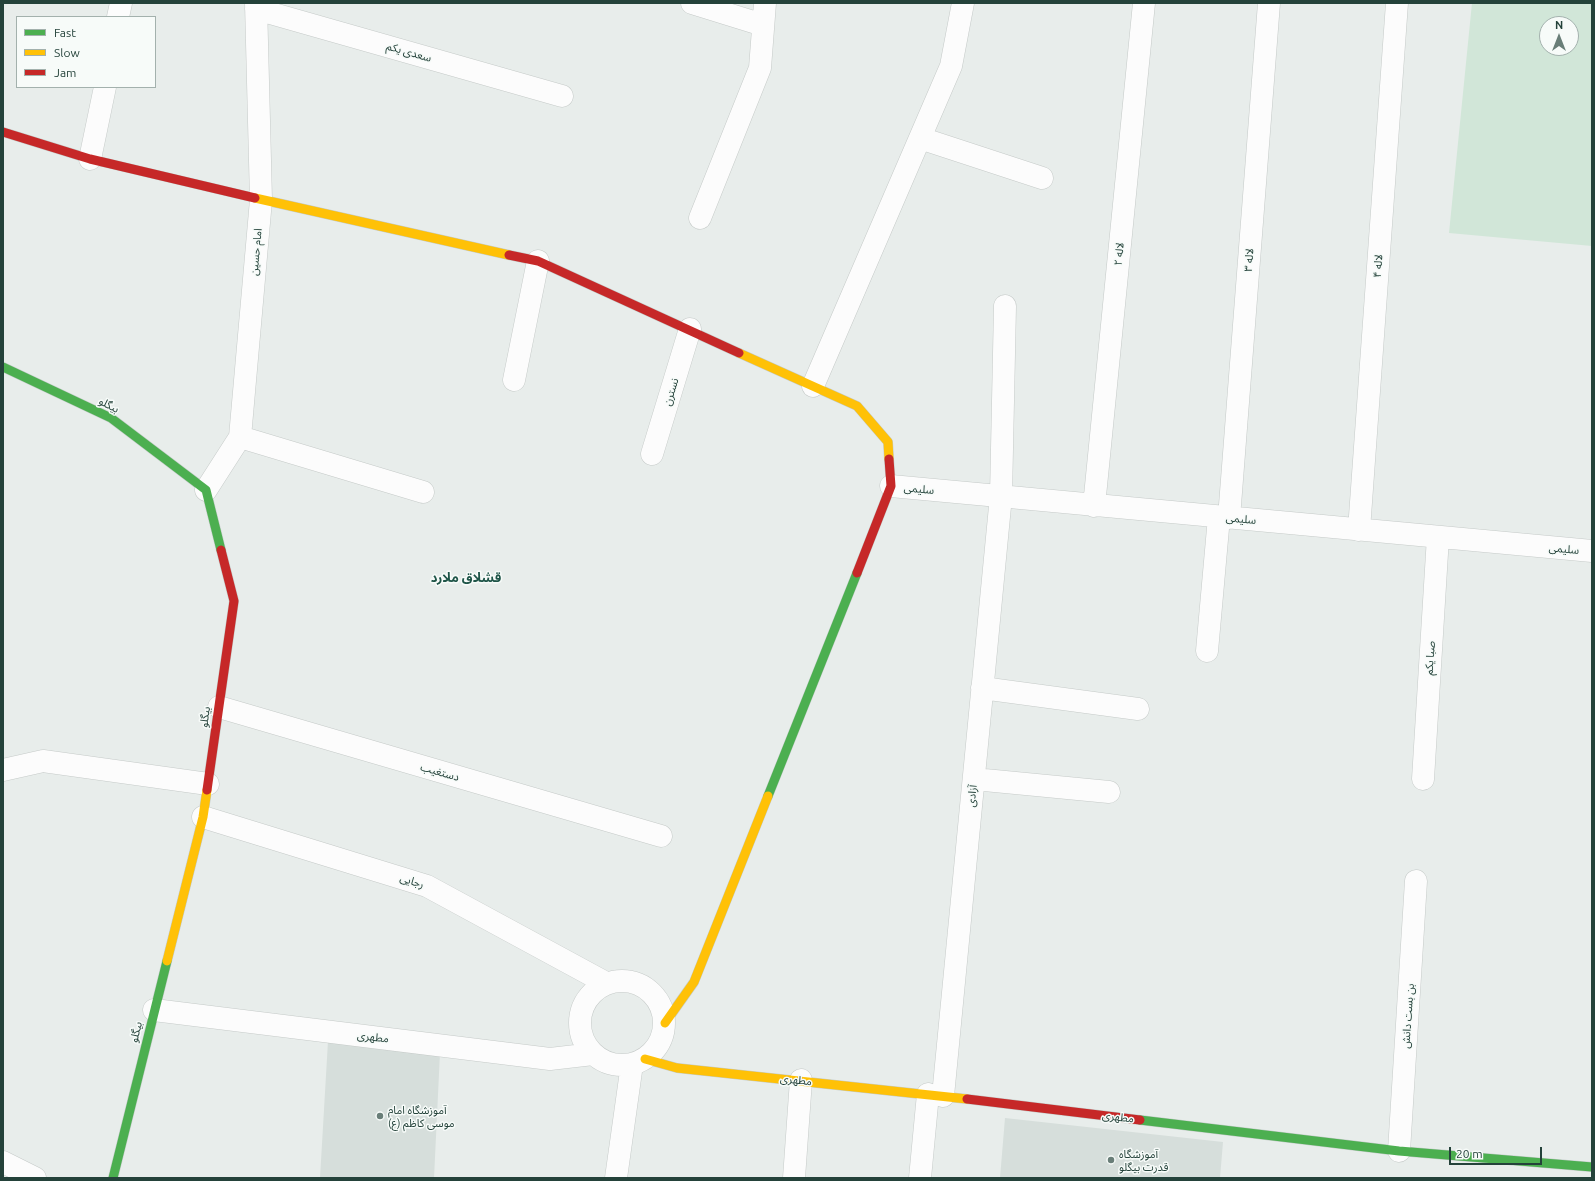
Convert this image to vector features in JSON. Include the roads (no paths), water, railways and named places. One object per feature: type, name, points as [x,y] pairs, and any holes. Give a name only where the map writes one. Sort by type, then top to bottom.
[{"type":"street","points":[[118,16],[121,3]]},
{"type":"street","points":[[692,3],[763,26]]},
{"type":"street","points":[[700,218],[760,68],[765,3]]},
{"type":"street","points":[[813,386],[951,66],[963,3]]},
{"type":"street","name":"لاله ۲","points":[[1094,506],[1144,3]]},
{"type":"street","name":"لاله ۳","points":[[1207,651],[1224,517],[1269,3]]},
{"type":"street","name":"لاله ۴","points":[[1359,530],[1397,3]]},
{"type":"street","name":"سعدی یکم","points":[[256,6],[562,96]]},
{"type":"street","name":"امام حسین","points":[[206,490],[240,437],[261,200],[256,6]]},
{"type":"street","points":[[90,159],[104,88]]},
{"type":"street","points":[[3,132],[90,159],[261,200],[538,261],[857,406],[888,442],[891,486],[694,982],[665,1023]]},
{"type":"street","points":[[920,138],[1042,178]]},
{"type":"street","points":[[514,380],[538,261]]},
{"type":"street","name":"آزادی","points":[[920,1178],[936,1095],[974,779],[1001,496],[1005,306]]},
{"type":"street","name":"نسترن","points":[[652,454],[690,329]]},
{"type":"street","name":"بیگلو","points":[[3,367],[111,418],[206,490],[234,601],[203,818],[113,1178]]},
{"type":"street","points":[[240,437],[423,492]]},
{"type":"street","name":"سلیمی","points":[[891,486],[1592,551]]},
{"type":"street","name":"صبا یکم","points":[[1423,779],[1438,537]]},
{"type":"street","points":[[982,688],[1138,709]]},
{"type":"street","name":"دستغیب","points":[[219,707],[661,836]]},
{"type":"street","points":[[3,770],[44,761],[208,784]]},
{"type":"street","points":[[974,779],[1109,792]]},
{"type":"street","name":"رجایی","points":[[203,818],[427,886],[606,984]]},
{"type":"street","name":"بن بست دانش","points":[[1399,1151],[1416,881]]},
{"type":"street","points":[[619,980],[633,982],[646,988],[656,997],[663,1009],[665,1023],[663,1037],[656,1050],[639,1062],[618,1066],[604,1062],[593,1054],[584,1043],[580,1029],[580,1015],[585,1002],[594,991],[606,984],[619,980]]},
{"type":"street","name":"مطهری","points":[[154,1010],[550,1059],[593,1054]]},
{"type":"street","points":[[616,1178],[639,1062]]},
{"type":"street","name":"مطهری","points":[[639,1062],[677,1068],[936,1095],[1399,1151],[1592,1167]]},
{"type":"street","points":[[794,1178],[802,1080]]},
{"type":"street","points":[[3,1162],[36,1178]]},
{"type":"place","name":"آموزشگاه امام موسی کاظم (ع)","points":[[380,1116]]},
{"type":"place","name":"آموزشگاه قدرت بیگلو","points":[[1111,1160]]},
{"type":"district","name":"قشلاق ملارد","points":[[466,578]]}]
